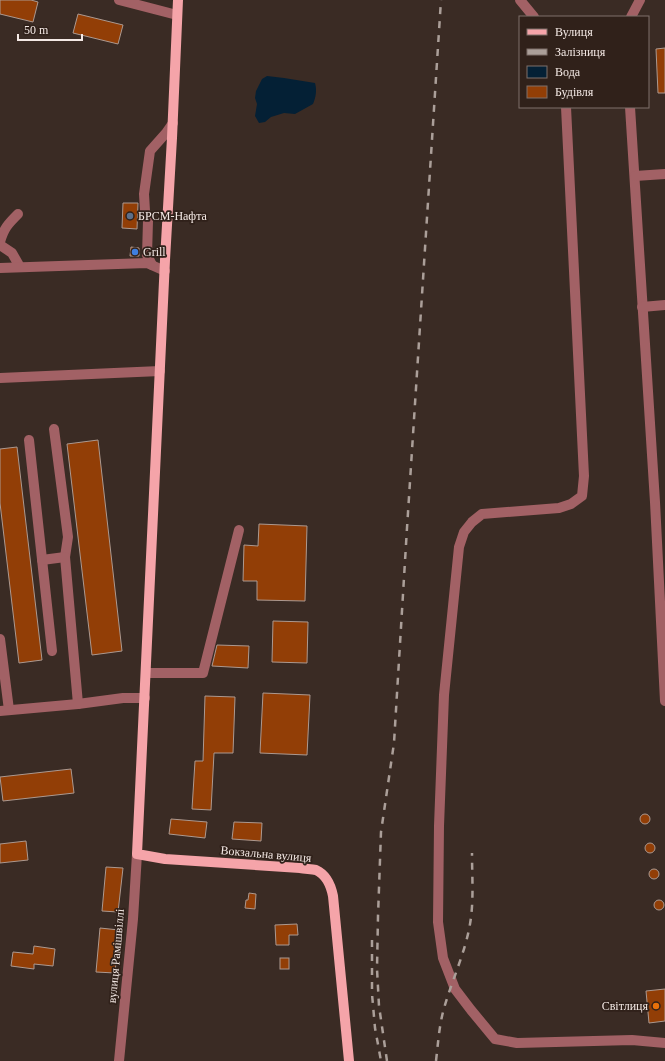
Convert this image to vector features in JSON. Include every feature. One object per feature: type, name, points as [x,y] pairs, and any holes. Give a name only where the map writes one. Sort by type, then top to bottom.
[{"type":"main road","points":[[137,854],[178,0]]},
{"type":"main road","name":"Вокзальна вулиця","points":[[137,854],[165,859],[300,868],[315,870],[324,876],[331,885],[333,896],[349,1061]]},
{"type":"street","points":[[120,0],[177,15]]},
{"type":"street","points":[[520,0],[533,16]]},
{"type":"street","points":[[632,16],[640,0]]},
{"type":"street","points":[[566,108],[584,476],[582,496],[571,504],[559,508],[482,514],[472,522],[464,532],[459,547],[444,695],[439,826],[438,922],[443,958],[455,988],[471,1010],[495,1038],[517,1044],[632,1040],[665,1043]]},
{"type":"street","points":[[630,108],[642,307],[660,502],[665,701]]},
{"type":"street","points":[[152,265],[147,254],[148,221],[145,210],[144,194],[150,151],[173,123]]},
{"type":"street","points":[[635,176],[665,174]]},
{"type":"street","points":[[18,214],[8,223],[3,232],[0,243],[12,253],[20,267]]},
{"type":"street","points":[[0,268],[147,263],[165,271]]},
{"type":"street","points":[[642,307],[665,305]]},
{"type":"street","points":[[0,378],[160,371]]},
{"type":"street","points":[[54,429],[68,537],[65,557],[78,704]]},
{"type":"street","points":[[29,440],[52,651]]},
{"type":"street","points":[[146,673],[203,673],[238,530]]},
{"type":"street","points":[[42,560],[65,557]]},
{"type":"street","points":[[0,639],[4,711],[123,698],[145,698]]},
{"type":"street","name":"вулиця Рамішвіллі","points":[[119,1061],[133,919],[137,854]]},
{"type":"water","points":[[267,76],[315,83],[316,94],[313,104],[295,114],[284,113],[271,117],[265,122],[259,123],[255,116],[257,104],[255,98],[256,91],[262,79]]},
{"type":"building","points":[[0,0],[31,0],[38,2],[33,22],[0,14]]},
{"type":"building","points":[[78,14],[123,25],[118,44],[73,33]]},
{"type":"building","points":[[665,48],[665,93],[658,93],[656,49]]},
{"type":"building","points":[[123,203],[138,203],[137,229],[122,228]]},
{"type":"building","name":"Grill","points":[[131,247],[139,248],[139,256],[130,256]]},
{"type":"building","points":[[98,440],[122,651],[92,655],[67,444]]},
{"type":"building","points":[[17,447],[42,660],[19,663],[0,503],[0,449]]},
{"type":"building","points":[[259,524],[307,526],[305,601],[257,600],[257,581],[243,581],[244,545],[258,546]]},
{"type":"building","points":[[273,621],[308,622],[307,663],[272,662]]},
{"type":"building","points":[[217,645],[249,646],[248,668],[212,666]]},
{"type":"building","points":[[263,693],[310,695],[307,755],[260,753]]},
{"type":"building","points":[[205,696],[235,697],[233,753],[214,753],[211,810],[192,809],[195,761],[203,761]]},
{"type":"building","points":[[71,769],[74,793],[3,801],[0,777]]},
{"type":"building","points":[[643,814],[647,814],[649,815],[649,823],[643,824],[640,821],[640,817]]},
{"type":"building","points":[[171,819],[207,822],[205,838],[169,834]]},
{"type":"building","points":[[234,822],[262,823],[261,841],[232,839]]},
{"type":"building","points":[[26,841],[28,860],[0,863],[0,844]]},
{"type":"building","points":[[648,843],[652,843],[654,844],[654,852],[648,853],[645,850],[645,846]]},
{"type":"building","points":[[106,867],[123,868],[118,912],[102,911]]},
{"type":"building","points":[[652,869],[656,869],[658,870],[658,878],[652,879],[649,876],[649,872]]},
{"type":"building","points":[[249,893],[256,894],[255,909],[245,908]]},
{"type":"building","points":[[657,900],[661,900],[663,901],[663,909],[657,910],[654,907],[654,903]]},
{"type":"building","points":[[297,924],[298,935],[289,935],[289,945],[276,945],[275,925]]},
{"type":"building","points":[[100,928],[119,930],[115,973],[96,972]]},
{"type":"building","points":[[34,946],[55,949],[53,966],[34,964],[34,969],[11,966],[13,952],[33,954]]},
{"type":"building","points":[[280,958],[289,958],[289,969],[280,969]]},
{"type":"building","name":"Світлиця","points":[[665,989],[665,1021],[649,1023],[646,991]]},
{"type":"railway","points":[[387,1061],[379,1006],[377,969],[381,832],[394,743],[441,0]]},
{"type":"railway","points":[[436,1061],[443,1012],[465,946],[470,924],[472,898],[472,853]]},
{"type":"railway","points":[[372,940],[372,994],[375,1028],[381,1061]]},
{"type":"place","name":"БРСМ-Нафта","points":[[130,216]]},
{"type":"place","name":"Grill","points":[[135,252]]},
{"type":"place","name":"Світлиця","points":[[656,1006]]}]
